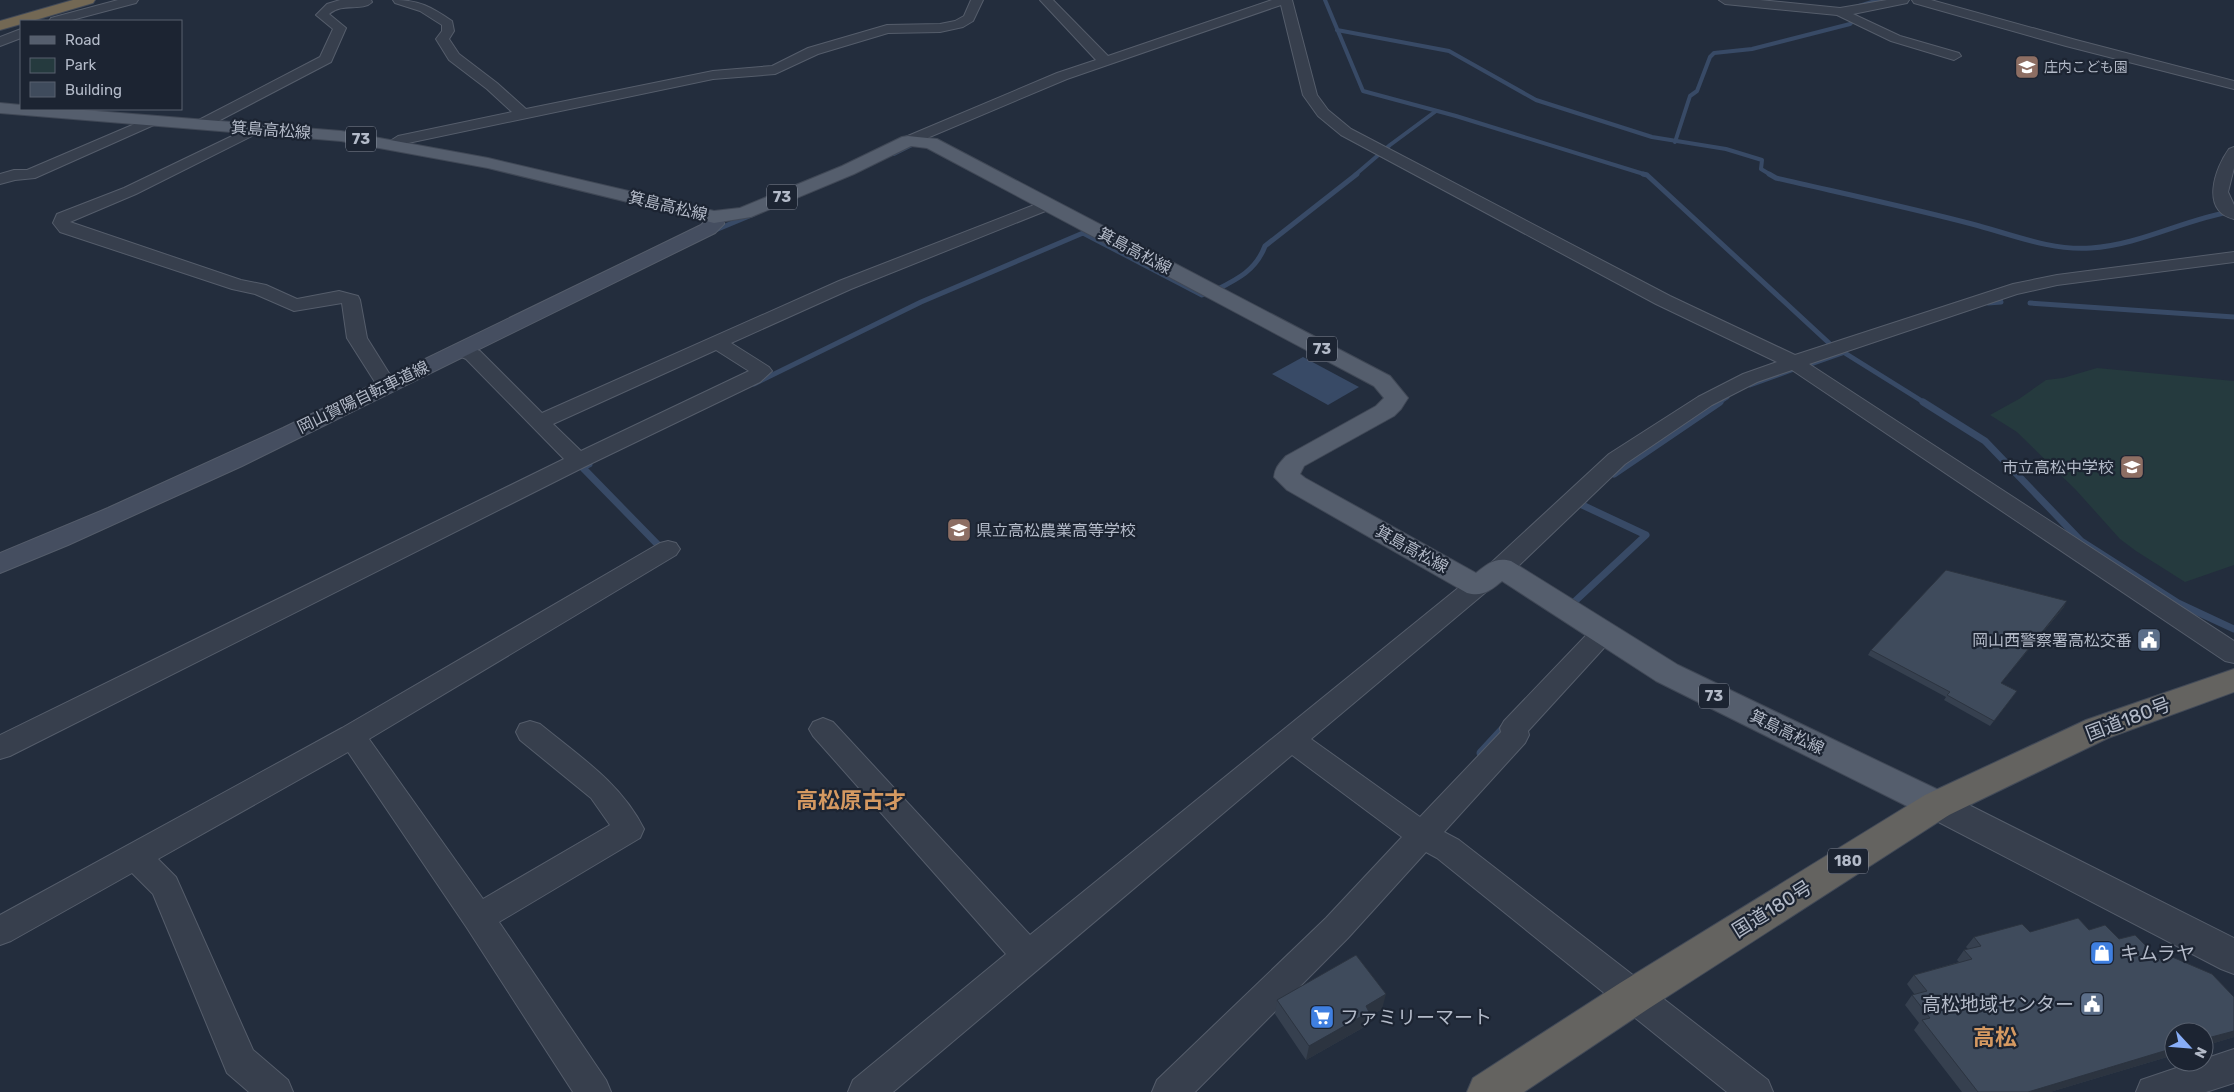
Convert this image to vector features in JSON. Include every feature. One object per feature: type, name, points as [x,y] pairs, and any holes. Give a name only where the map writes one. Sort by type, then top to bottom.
[{"type":"highway","points":[[20,20],[88,0]]},
{"type":"highway","points":[[0,26],[20,20]]},
{"type":"highway","name":"国道180号","points":[[1488,1092],[1634,996],[1937,805],[2097,729],[2234,680]]},
{"type":"main road","name":"箕島高松線","points":[[0,108],[20,110]]},
{"type":"main road","name":"箕島高松線","points":[[23,110],[341,136],[488,163],[714,217],[744,213],[916,141],[931,144],[1382,381],[1396,398],[1393,404],[1295,462],[1288,469],[1288,477],[1296,484],[1604,632],[1667,673],[1937,805]]},
{"type":"main road","name":"岡山賀陽自転車道線","points":[[0,564],[180,485],[387,386],[465,351],[616,271],[708,229],[714,224],[714,217]]},
{"type":"street","points":[[59,20],[132,0]]},
{"type":"street","points":[[200,125],[326,59],[340,28],[322,15],[329,6],[337,3],[392,0]]},
{"type":"street","points":[[399,0],[424,8],[448,24],[448,31],[442,39],[454,57],[492,86],[523,114]]},
{"type":"street","points":[[392,145],[404,139],[713,75],[775,70],[813,52],[887,29],[954,26],[969,18],[977,0]]},
{"type":"street","points":[[1046,0],[1105,61]]},
{"type":"street","points":[[916,141],[1035,87],[1105,61],[1285,0],[1307,85],[1314,101],[1333,122],[1382,152],[1663,300],[1795,363],[2234,654]]},
{"type":"street","points":[[1724,0],[1850,15],[1907,43],[1954,56]]},
{"type":"street","points":[[1850,15],[1903,0]]},
{"type":"street","points":[[1918,0],[2062,41],[2234,86]]},
{"type":"street","points":[[0,42],[20,33]]},
{"type":"street","points":[[0,179],[29,175],[151,121]]},
{"type":"street","points":[[255,129],[130,191],[62,218],[61,223],[66,228],[147,256],[238,285],[270,292],[294,305],[339,298],[351,300],[357,338],[387,386]]},
{"type":"street","points":[[2232,212],[2220,197],[2220,185],[2234,152]]},
{"type":"street","points":[[539,422],[845,285],[1047,205]]},
{"type":"street","points":[[866,1092],[1028,956],[1489,577],[1618,459],[1705,401],[1750,378],[2013,289],[2057,280],[2234,257]]},
{"type":"street","points":[[0,748],[578,461],[753,378],[762,371],[716,342]]},
{"type":"street","points":[[465,351],[578,461]]},
{"type":"street","points":[[0,932],[140,861],[354,739],[664,551]]},
{"type":"street","points":[[1170,1092],[1338,928],[1515,735],[1514,728],[1604,632]]},
{"type":"street","points":[[822,729],[1028,956]]},
{"type":"street","points":[[478,918],[629,829],[601,790],[530,732]]},
{"type":"street","points":[[354,739],[478,918],[593,1092]]},
{"type":"street","points":[[1291,739],[1422,835],[1448,849],[1756,1092]]},
{"type":"street","points":[[1937,805],[2234,956]]},
{"type":"street","points":[[140,861],[165,886],[232,1040],[239,1061],[275,1092]]},
{"type":"street","points":[[2154,1092],[2234,1066]]},
{"type":"green space","name":"市立高松中学校","points":[[2097,368],[2234,381],[2234,565],[2185,582],[2120,539],[2076,490],[2017,432],[1990,415],[2019,399],[2046,380],[2063,378]]},
{"type":"water","points":[[1303,357],[1359,387],[1328,405],[1272,374]]},
{"type":"building","points":[[1946,570],[2067,601],[2001,683],[2017,691],[1994,721],[1947,695],[1950,692],[1871,650]]},
{"type":"building","points":[[2078,918],[2089,930],[2105,925],[2119,939],[2135,935],[2159,959],[2170,956],[2212,974],[2234,997],[2234,1031],[2214,1036],[2214,1022],[2164,1022],[2164,1051],[2028,1092],[1978,1092],[1922,1020],[1930,1018],[1912,995],[1927,991],[1914,975],[1972,959],[1964,950],[1981,946],[1974,937],[2022,924],[2030,932]]},
{"type":"building","name":"ファミリーマート","points":[[1356,955],[1386,994],[1366,1006],[1369,1012],[1309,1046],[1277,1000]]},
{"type":"waterway","points":[[1325,0],[1338,30]]},
{"type":"waterway","points":[[1859,6],[1878,0]]},
{"type":"waterway","points":[[1675,141],[1690,96],[1697,91],[1710,57],[1714,53],[1752,49],[1850,24],[1856,18],[1854,16]]},
{"type":"waterway","points":[[1338,30],[1449,51],[1536,100],[1652,137],[1675,141]]},
{"type":"waterway","points":[[1338,30],[1363,91],[1456,116],[1647,175]]},
{"type":"waterway","points":[[1355,175],[1390,145],[1436,111]]},
{"type":"waterway","points":[[1675,141],[1726,149],[1762,160],[1761,169],[1771,175]]},
{"type":"waterway","points":[[894,154],[918,142]]},
{"type":"waterway","points":[[1216,290],[1245,273],[1257,261],[1265,246],[1357,174]]},
{"type":"waterway","points":[[1643,174],[1647,175]]},
{"type":"waterway","points":[[1769,174],[1776,178],[1899,206],[2031,241],[2061,247],[2091,248],[2109,246],[2234,211]]},
{"type":"waterway","points":[[1647,175],[1829,343]]},
{"type":"waterway","points":[[713,231],[754,214]]},
{"type":"waterway","points":[[754,384],[921,302],[1083,233],[1202,295],[1205,294]]},
{"type":"waterway","points":[[1988,303],[2001,302]]},
{"type":"waterway","points":[[2030,303],[2234,317]]},
{"type":"waterway","points":[[1840,350],[1844,352]]},
{"type":"waterway","points":[[1808,365],[1844,352]]},
{"type":"waterway","points":[[1844,352],[1925,403]]},
{"type":"waterway","points":[[1750,385],[1794,369]]},
{"type":"waterway","points":[[1718,403],[1727,397]]},
{"type":"waterway","points":[[1614,474],[1720,402]]},
{"type":"waterway","points":[[1923,402],[1985,441],[2081,541],[2178,603],[2234,629]]},
{"type":"waterway","points":[[589,464],[582,467],[664,551]]},
{"type":"waterway","points":[[1572,604],[1646,535],[1580,504],[1585,499]]},
{"type":"waterway","points":[[1481,753],[1506,726]]},
{"type":"place","name":"庄内こども園","points":[[2027,67]]},
{"type":"place","name":"市立高松中学校","points":[[2132,467]]},
{"type":"place","name":"県立高松農業高等学校","points":[[959,530]]},
{"type":"place","name":"岡山西警察署高松交番","points":[[2149,640]]},
{"type":"place","name":"キムラヤ","points":[[2102,953]]},
{"type":"place","name":"高松地域センター","points":[[2092,1004]]},
{"type":"place","name":"ファミリーマート","points":[[1322,1017]]},
{"type":"district","name":"高松原古才","points":[[851,800]]},
{"type":"district","name":"高松","points":[[1995,1037]]}]
